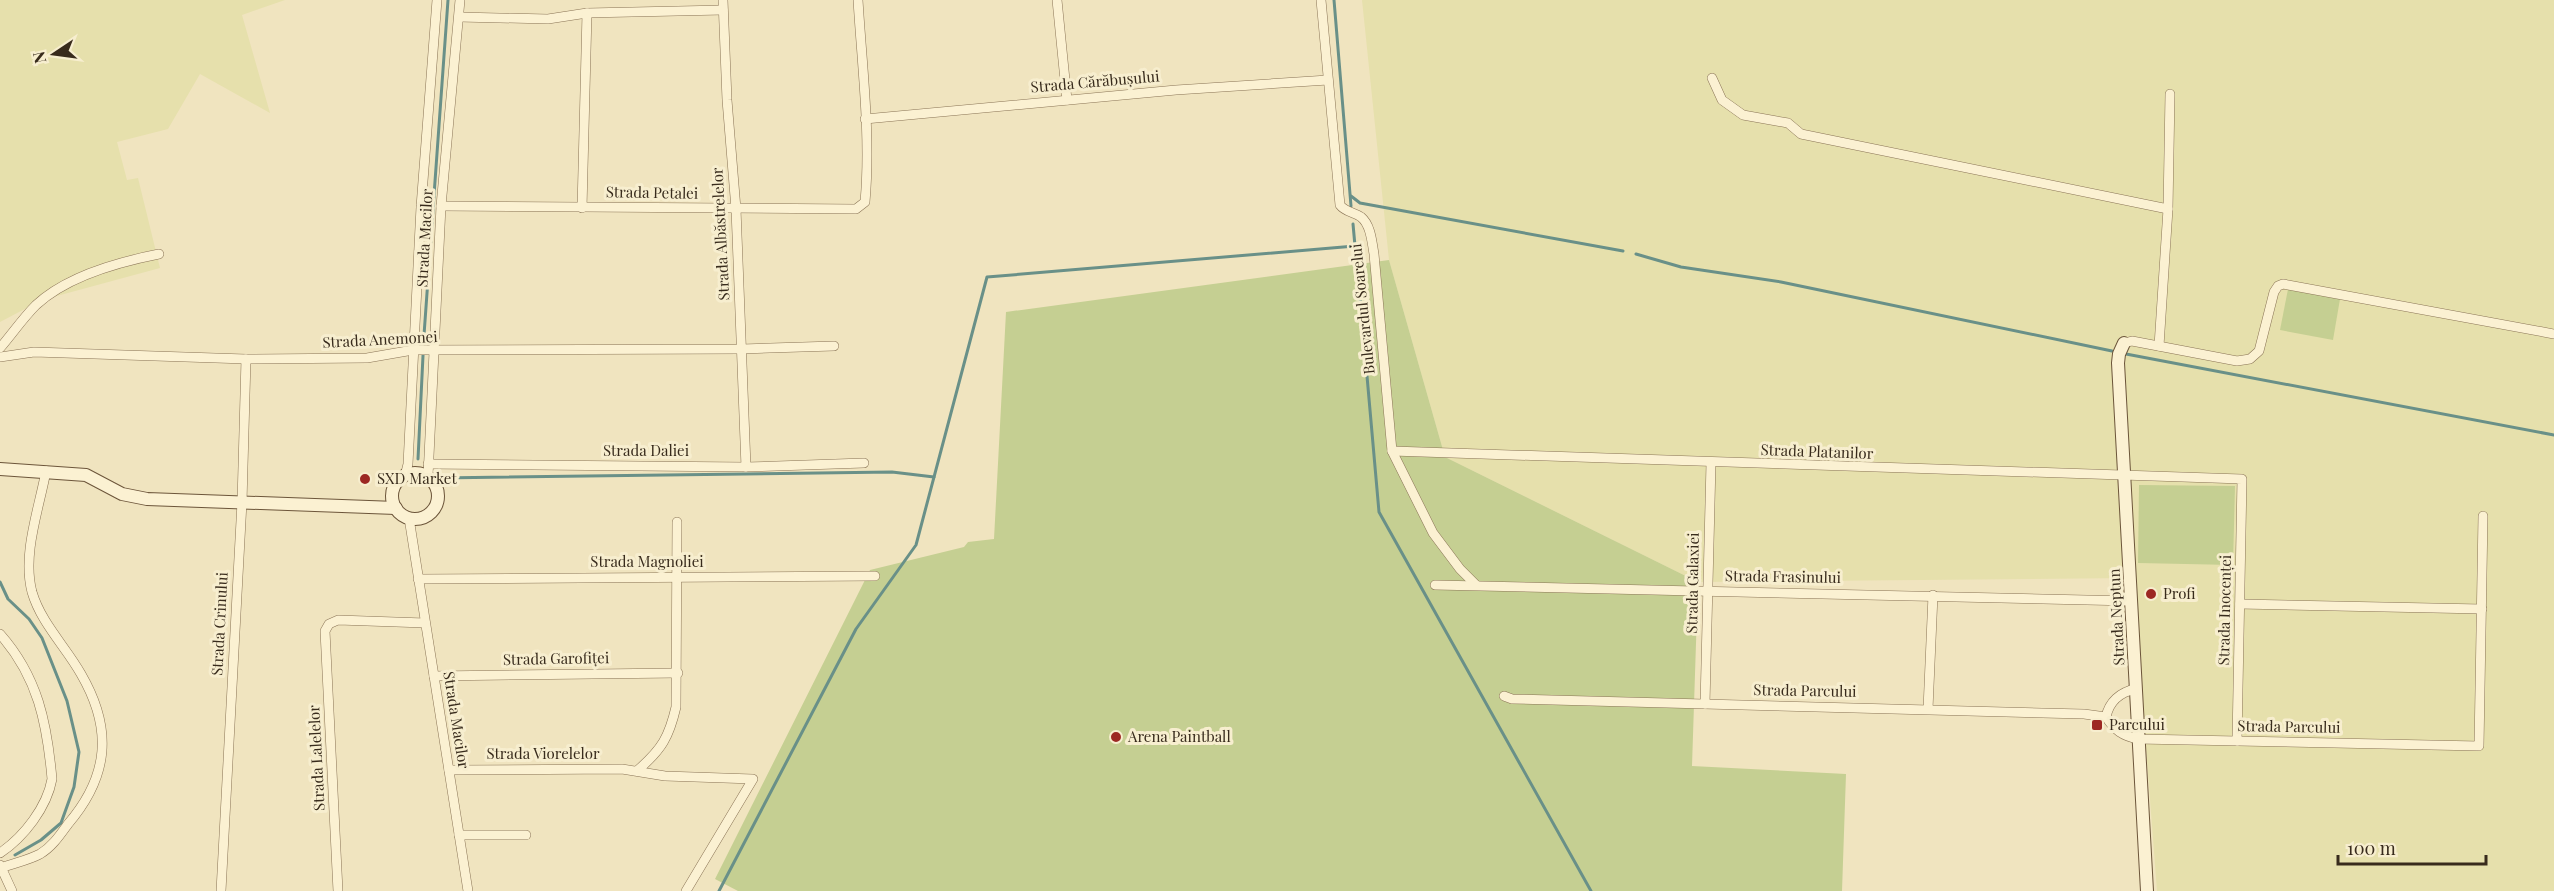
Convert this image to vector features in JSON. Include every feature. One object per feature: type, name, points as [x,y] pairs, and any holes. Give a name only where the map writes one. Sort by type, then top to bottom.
[{"type":"street","name":"Strada Macilor","points":[[405,476],[408,464],[421,207],[437,0]]},
{"type":"street","name":"Strada Macilor","points":[[428,477],[432,351],[441,206],[460,0]]},
{"type":"street","points":[[858,0],[865,119]]},
{"type":"street","points":[[1057,0],[1067,100]]},
{"type":"street","name":"Bulevardul Soarelui","points":[[1321,0],[1340,205],[1362,218],[1369,230],[1374,254],[1392,451]]},
{"type":"street","points":[[459,17],[548,19],[587,13],[723,5]]},
{"type":"street","name":"Strada Albăstrelelor","points":[[723,5],[727,100],[736,209],[746,467]]},
{"type":"street","points":[[582,208],[587,13]]},
{"type":"street","points":[[1712,78],[1722,100],[1743,115],[1788,123],[1801,134],[2168,209]]},
{"type":"street","name":"Strada Cărăbușului","points":[[865,119],[1176,90],[1328,80]]},
{"type":"street","points":[[2158,346],[2168,209],[2170,94]]},
{"type":"street","name":"Strada Petalei","points":[[441,206],[856,209],[865,202],[865,119]]},
{"type":"street","points":[[0,348],[37,305],[70,283],[93,272],[159,254]]},
{"type":"street","points":[[2124,343],[2132,341],[2238,361],[2250,359],[2259,351],[2274,292],[2278,286],[2283,284],[2554,334]]},
{"type":"street","name":"Strada Neptun","points":[[2124,343],[2118,363],[2147,891]]},
{"type":"street","name":"Strada Anemonei","points":[[0,357],[34,352],[246,359],[367,358],[415,350],[742,350],[834,346]]},
{"type":"street","name":"Strada Crinului","points":[[221,891],[242,502],[246,359]]},
{"type":"street","points":[[1392,451],[1433,533],[1460,569],[1476,585]]},
{"type":"street","name":"Strada Platanilor","points":[[1392,451],[2124,477],[2242,479]]},
{"type":"street","name":"Strada Daliei","points":[[428,464],[746,467],[864,463]]},
{"type":"street","name":"Strada Galaxiei","points":[[1706,704],[1712,463]]},
{"type":"street","points":[[0,469],[86,475],[131,497],[396,508]]},
{"type":"street","points":[[12,891],[1,866],[40,854],[50,846],[82,808],[94,786],[103,756],[100,721],[89,689],[39,610],[32,593],[29,562],[46,471]]},
{"type":"street","points":[[420,474],[428,477],[438,492],[434,510],[418,519],[409,518],[396,508],[392,496],[396,484],[405,476],[420,474]]},
{"type":"street","name":"Strada Inocenței","points":[[2237,741],[2242,479]]},
{"type":"street","points":[[2240,604],[2482,609],[2484,516]]},
{"type":"street","name":"Strada Macilor","points":[[409,518],[468,891]]},
{"type":"street","points":[[638,770],[660,749],[670,732],[676,707],[678,673],[677,522]]},
{"type":"street","name":"Strada Magnoliei","points":[[418,579],[875,576]]},
{"type":"street","name":"Strada Frasinului","points":[[1435,585],[1933,595],[2131,602]]},
{"type":"street","points":[[1928,709],[1933,595]]},
{"type":"street","name":"Strada Parcului","points":[[1504,696],[1512,699],[2084,714],[2106,717],[2112,726],[2125,736],[2138,739],[2479,746],[2482,609]]},
{"type":"street","name":"Strada Lalelelor","points":[[338,891],[336,812],[325,631],[329,624],[338,620],[425,623]]},
{"type":"street","points":[[0,634],[26,668],[40,700],[52,779],[50,789],[30,824],[0,853]]},
{"type":"street","name":"Strada Garofiței","points":[[434,676],[678,673]]},
{"type":"street","points":[[2106,717],[2108,708],[2116,697],[2128,690],[2136,689]]},
{"type":"street","name":"Strada Viorelelor","points":[[449,770],[638,770],[665,776],[753,779],[686,891]]},
{"type":"street","points":[[459,836],[526,835]]},
{"type":"shaded area","points":[[0,0],[285,0],[242,15],[270,113],[200,74],[168,129],[117,142],[127,180],[138,178],[160,268],[42,300],[0,322]]},
{"type":"shaded area","points":[[1362,0],[2554,0],[2554,891],[2157,891],[2133,578],[1698,582],[1445,457],[1389,260]]},
{"type":"green space","points":[[1389,260],[1445,457],[1698,582],[1692,766],[1846,774],[1842,891],[738,891],[715,879],[870,570],[964,547],[968,542],[994,539],[1006,312]]},
{"type":"green space","points":[[2288,289],[2340,299],[2333,340],[2280,330]]},
{"type":"green space","points":[[2139,485],[2235,486],[2233,565],[2138,563]]},
{"type":"waterway","points":[[418,459],[424,335],[448,0]]},
{"type":"waterway","points":[[1334,0],[1351,206]]},
{"type":"waterway","points":[[1351,196],[1360,203],[1623,251]]},
{"type":"waterway","points":[[1353,224],[1355,246]]},
{"type":"waterway","points":[[719,891],[856,629],[916,545],[987,277],[1355,246],[1357,260]]},
{"type":"waterway","points":[[1636,254],[1681,267],[1781,282],[2112,351]]},
{"type":"waterway","points":[[1358,274],[1379,512],[1591,891]]},
{"type":"waterway","points":[[2126,354],[2554,435]]},
{"type":"waterway","points":[[438,478],[892,472],[934,477]]},
{"type":"waterway","points":[[0,582],[8,599],[29,619],[42,638],[67,701],[79,752],[74,787],[61,823],[41,840],[15,855]]},
{"type":"place","name":"SXD Market","points":[[365,479]]},
{"type":"place","name":"Profi","points":[[2151,594]]},
{"type":"place","name":"Parcului","points":[[2097,725]]},
{"type":"place","name":"Arena Paintball","points":[[1116,737]]}]
